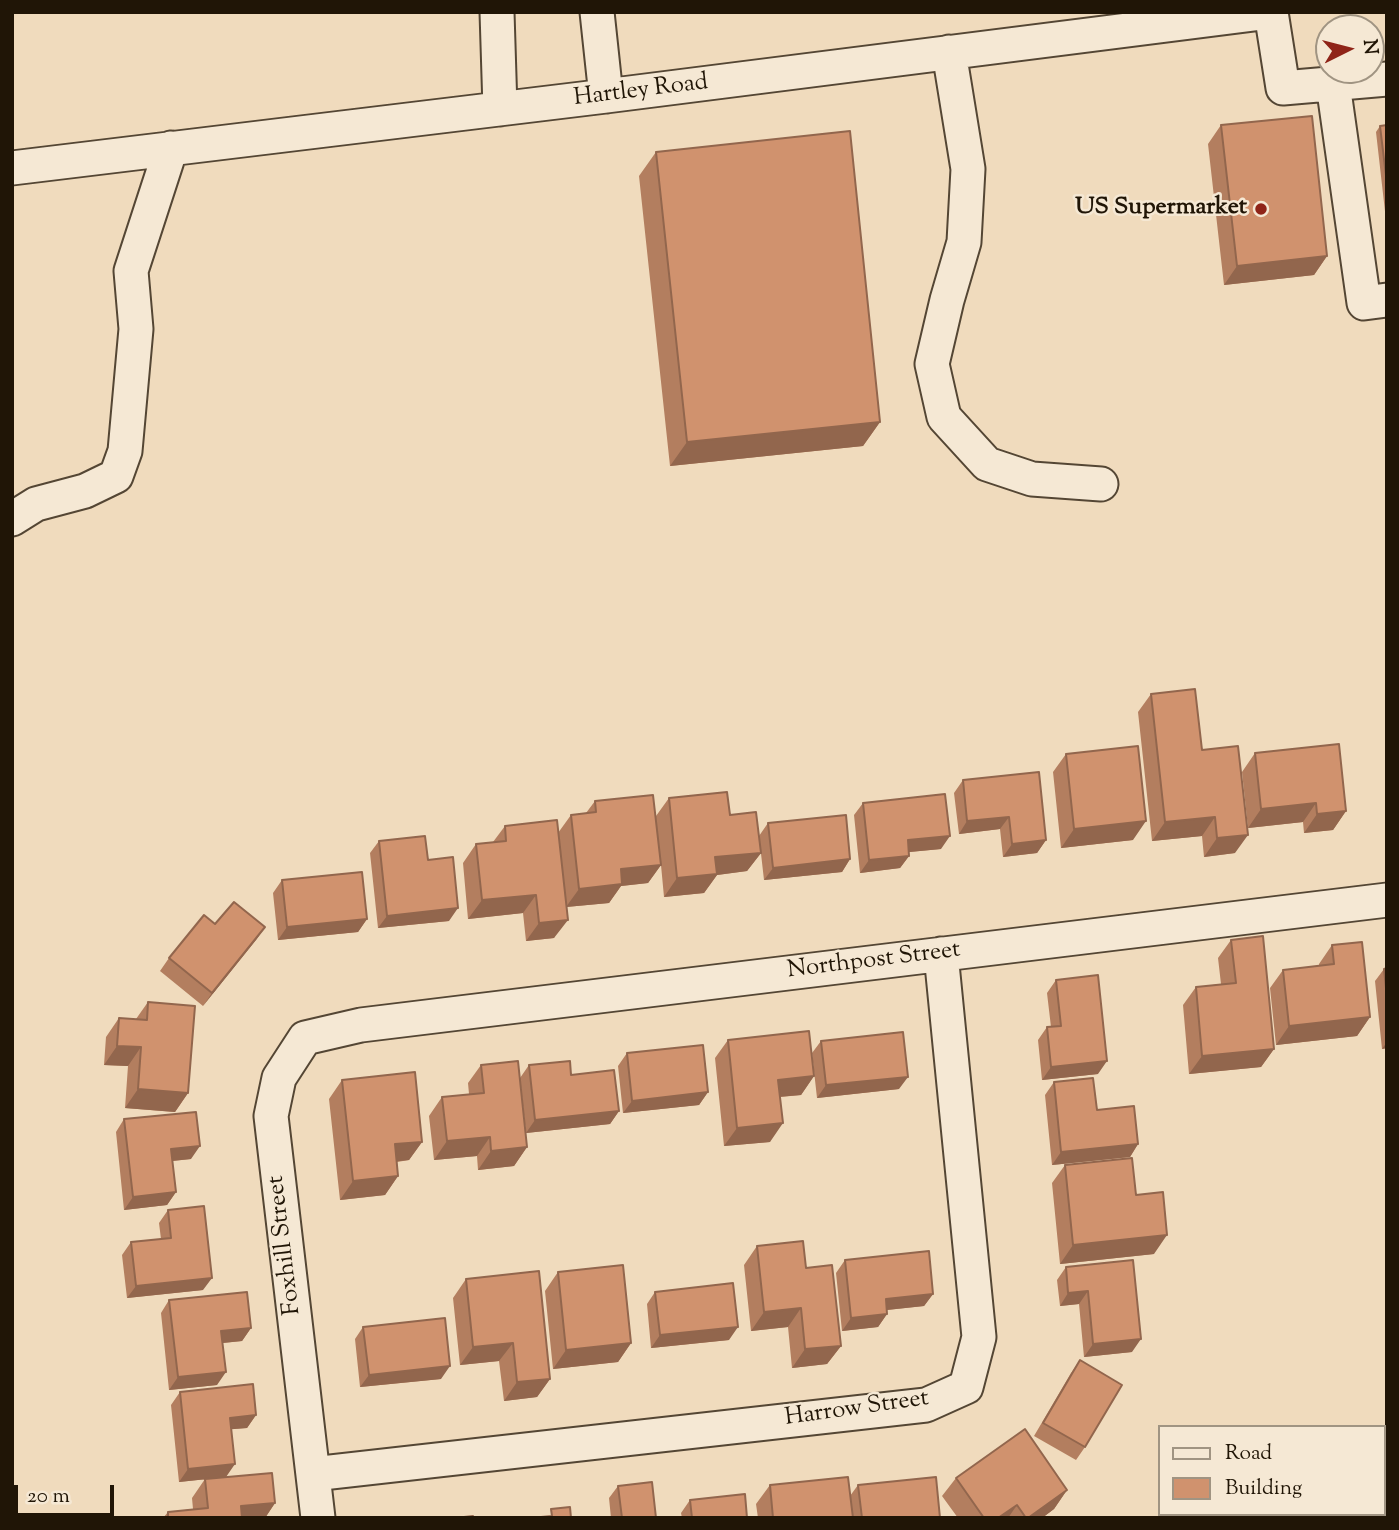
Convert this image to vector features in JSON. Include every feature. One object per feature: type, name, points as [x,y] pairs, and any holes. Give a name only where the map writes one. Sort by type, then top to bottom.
[{"type":"street","points":[[497,12],[500,110]]},
{"type":"street","points":[[597,12],[606,96]]},
{"type":"street","points":[[1271,12],[1283,88],[1333,84],[1364,303],[1387,300]]},
{"type":"street","name":"Hartley Road","points":[[12,168],[500,110],[1271,12]]},
{"type":"street","points":[[949,52],[968,169],[964,242],[932,364],[944,417],[986,464],[1032,479],[1101,484]]},
{"type":"street","points":[[12,519],[36,504],[85,491],[116,477],[125,451],[136,329],[131,271],[171,148]]},
{"type":"street","name":"Northpost Street","points":[[361,1025],[1387,900]]},
{"type":"street","name":"Harrow Street","points":[[313,1474],[926,1405],[966,1387],[979,1337],[941,954]]},
{"type":"street","name":"Foxhill Street","points":[[318,1518],[271,1116],[279,1078],[305,1038],[361,1025]]},
{"type":"building","name":"US Supermarket","points":[[1312,116],[1327,256],[1237,266],[1221,125]]},
{"type":"building","points":[[1387,125],[1387,184],[1380,126]]},
{"type":"building","points":[[850,131],[880,422],[687,442],[656,152]]},
{"type":"building","points":[[1195,689],[1202,750],[1238,746],[1248,835],[1217,838],[1215,817],[1165,822],[1151,694]]},
{"type":"building","points":[[1339,744],[1346,811],[1317,814],[1316,803],[1261,809],[1255,753]]},
{"type":"building","points":[[1138,746],[1146,821],[1074,829],[1066,754]]},
{"type":"building","points":[[1039,772],[1046,840],[1012,844],[1009,817],[967,821],[963,780]]},
{"type":"building","points":[[727,792],[730,815],[756,812],[761,853],[715,857],[717,874],[677,878],[669,798]]},
{"type":"building","points":[[945,794],[950,836],[908,840],[909,856],[869,860],[863,803]]},
{"type":"building","points":[[653,795],[661,865],[621,869],[622,884],[579,889],[571,815],[596,812],[595,801]]},
{"type":"building","points":[[846,815],[850,859],[773,868],[768,823]]},
{"type":"building","points":[[557,820],[568,920],[539,923],[536,895],[482,900],[476,844],[506,841],[505,826]]},
{"type":"building","points":[[425,836],[428,860],[453,857],[458,908],[387,916],[379,841]]},
{"type":"building","points":[[362,872],[367,919],[287,927],[282,880]]},
{"type":"building","points":[[234,902],[265,927],[212,993],[169,958],[204,915],[215,924]]},
{"type":"building","points":[[1263,936],[1274,1049],[1202,1056],[1196,987],[1236,983],[1231,940]]},
{"type":"building","points":[[1362,942],[1370,1017],[1289,1026],[1283,970],[1334,964],[1332,945]]},
{"type":"building","points":[[1387,968],[1387,998],[1384,969]]},
{"type":"building","points":[[1098,975],[1107,1061],[1051,1067],[1047,1027],[1061,1026],[1056,980]]},
{"type":"building","points":[[148,1002],[195,1006],[188,1093],[138,1089],[141,1047],[117,1046],[119,1018],[147,1020]]},
{"type":"building","points":[[809,1031],[814,1076],[778,1080],[783,1123],[737,1128],[728,1040]]},
{"type":"building","points":[[903,1032],[908,1077],[826,1085],[821,1041]]},
{"type":"building","points":[[703,1045],[708,1092],[632,1101],[627,1053]]},
{"type":"building","points":[[518,1061],[527,1147],[491,1151],[490,1137],[447,1141],[442,1097],[484,1093],[481,1065]]},
{"type":"building","points":[[570,1061],[571,1075],[614,1070],[619,1111],[535,1120],[529,1065]]},
{"type":"building","points":[[415,1072],[422,1142],[395,1144],[398,1176],[353,1181],[342,1080]]},
{"type":"building","points":[[1093,1078],[1097,1110],[1134,1106],[1138,1144],[1061,1152],[1054,1082]]},
{"type":"building","points":[[196,1112],[200,1146],[171,1149],[176,1192],[133,1197],[124,1119]]},
{"type":"building","points":[[1132,1158],[1136,1195],[1163,1192],[1167,1235],[1073,1245],[1065,1165]]},
{"type":"building","points":[[204,1206],[212,1278],[136,1286],[131,1242],[171,1238],[168,1210]]},
{"type":"building","points":[[803,1241],[806,1268],[832,1265],[841,1346],[805,1349],[801,1308],[764,1312],[757,1246]]},
{"type":"building","points":[[929,1251],[933,1294],[886,1299],[887,1314],[851,1318],[845,1260]]},
{"type":"building","points":[[1133,1260],[1141,1339],[1093,1344],[1088,1291],[1068,1293],[1066,1267]]},
{"type":"building","points":[[623,1265],[631,1343],[566,1350],[558,1272]]},
{"type":"building","points":[[539,1271],[550,1379],[517,1382],[513,1343],[473,1347],[466,1279]]},
{"type":"building","points":[[733,1283],[738,1327],[660,1335],[655,1292]]},
{"type":"building","points":[[247,1292],[251,1328],[221,1331],[226,1372],[178,1377],[169,1300]]},
{"type":"building","points":[[445,1318],[450,1366],[369,1375],[363,1327]]},
{"type":"building","points":[[1080,1360],[1122,1385],[1085,1447],[1043,1423]]},
{"type":"building","points":[[253,1384],[256,1415],[230,1418],[235,1464],[188,1469],[180,1392]]},
{"type":"building","points":[[1025,1429],[1067,1490],[1028,1518],[1017,1505],[998,1518],[984,1518],[956,1478]]},
{"type":"building","points":[[272,1473],[275,1503],[241,1506],[242,1518],[168,1518],[168,1512],[208,1508],[205,1479]]},
{"type":"building","points":[[848,1477],[853,1518],[773,1518],[770,1485]]},
{"type":"building","points":[[936,1477],[940,1518],[862,1518],[858,1485]]},
{"type":"building","points":[[652,1482],[656,1518],[622,1518],[618,1486]]},
{"type":"building","points":[[745,1494],[747,1518],[692,1518],[690,1500]]},
{"type":"building","points":[[570,1507],[571,1518],[530,1518],[552,1516],[551,1509]]},
{"type":"place","name":"US Supermarket","points":[[1261,209]]}]
